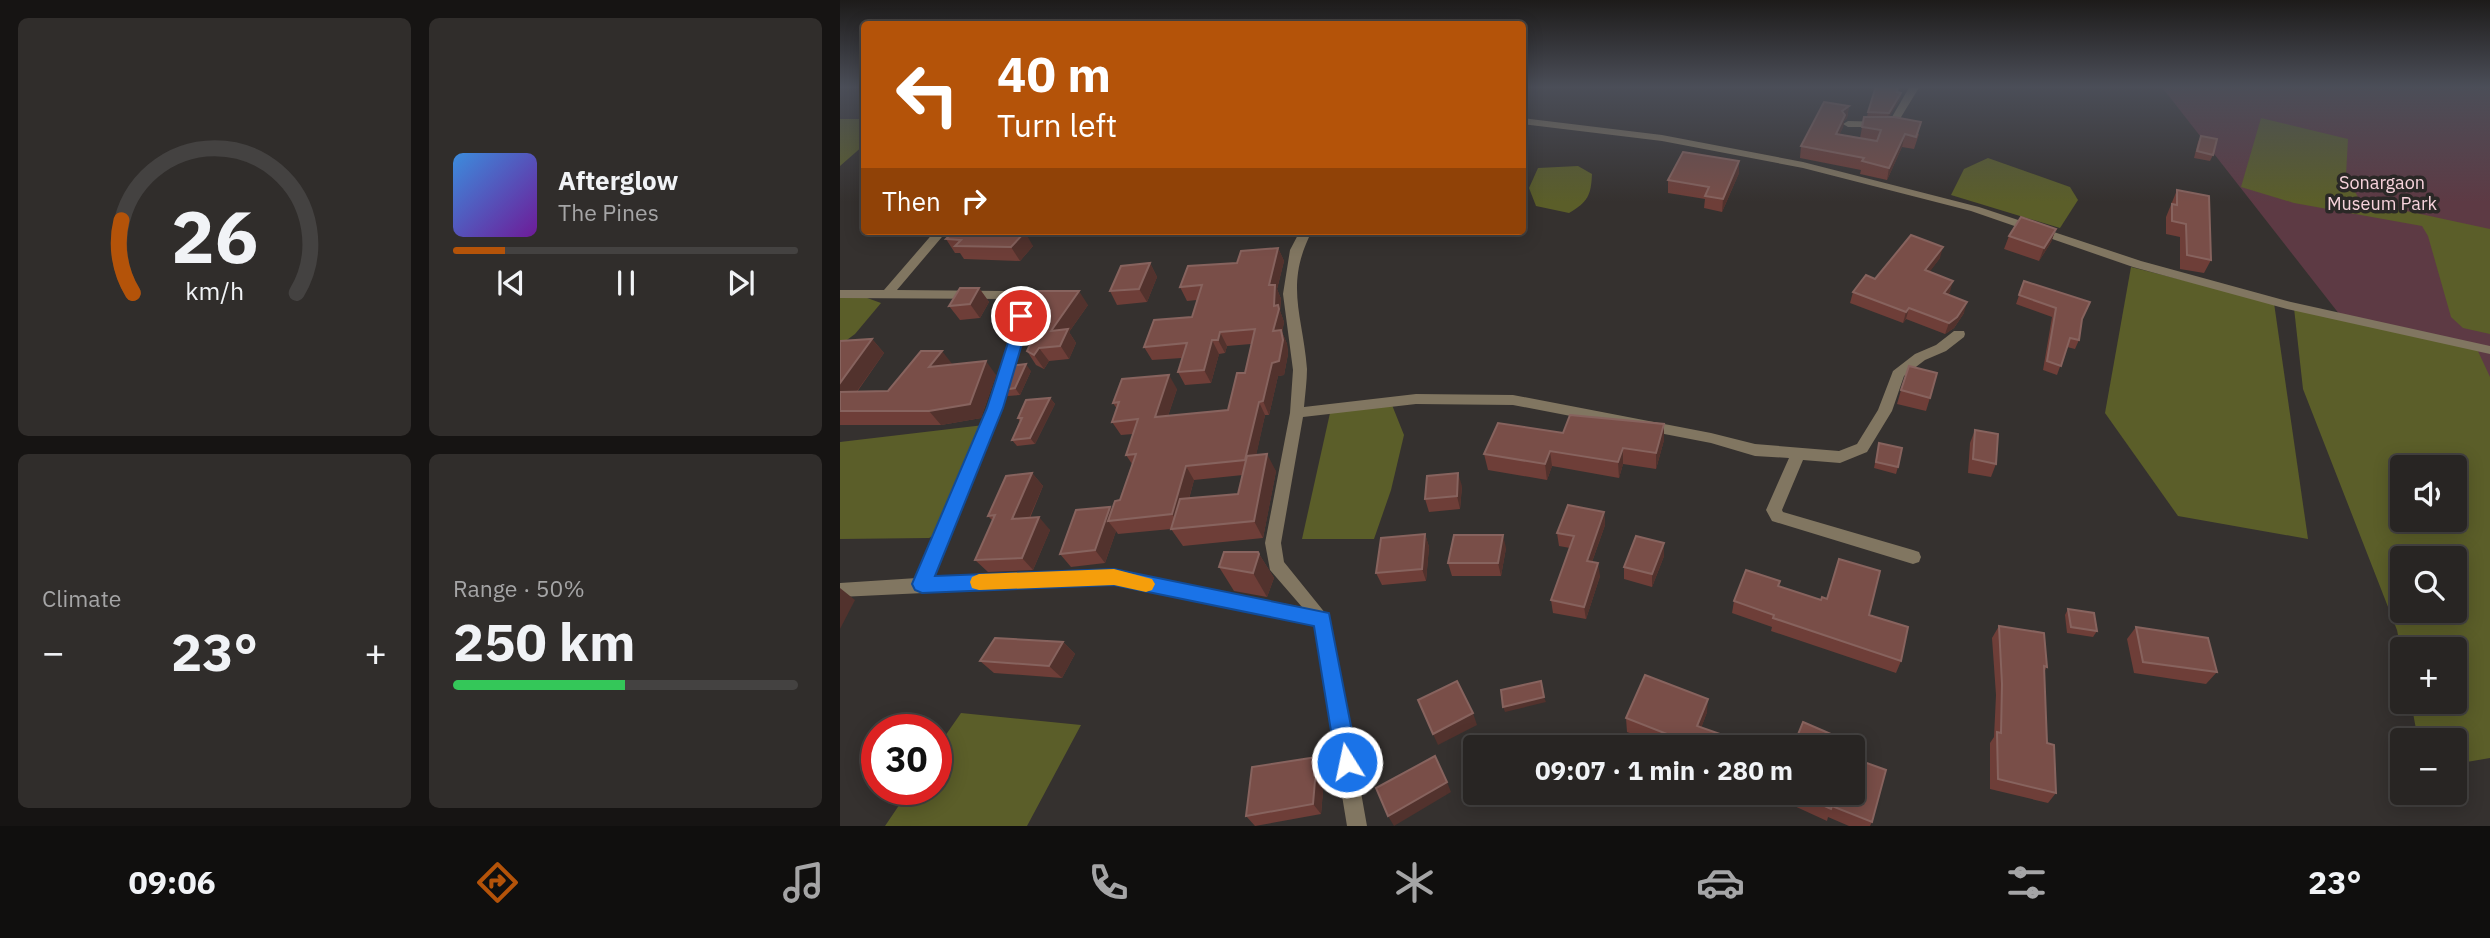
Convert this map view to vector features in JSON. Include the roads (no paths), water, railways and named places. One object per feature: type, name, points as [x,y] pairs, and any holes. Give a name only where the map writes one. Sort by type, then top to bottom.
[{"type":"street","points":[[1551,125],[1662,138],[1803,165],[1975,209],[2137,264],[2291,306],[2490,350]]},
{"type":"street","points":[[1872,125],[1892,125]]},
{"type":"street","points":[[887,293],[938,235]]},
{"type":"street","points":[[1304,235],[1296,250],[1289,294],[1300,370],[1297,413],[1273,543],[1276,565],[1322,619],[1357,826]]},
{"type":"street","points":[[840,294],[1006,295],[1022,301],[1019,330],[995,408],[922,584]]},
{"type":"street","points":[[1297,413],[1416,399],[1513,400],[1711,438],[1755,450],[1840,457],[1862,448],[1885,411],[1898,374],[1920,357],[1941,348],[1959,334]]},
{"type":"street","points":[[1798,454],[1774,510],[1777,517],[1913,557]]},
{"type":"street","points":[[840,590],[922,584],[1114,577],[1322,619]]},
{"type":"park label","name":"Sonargaon Museum Park","points":[[2382,193]]}]
